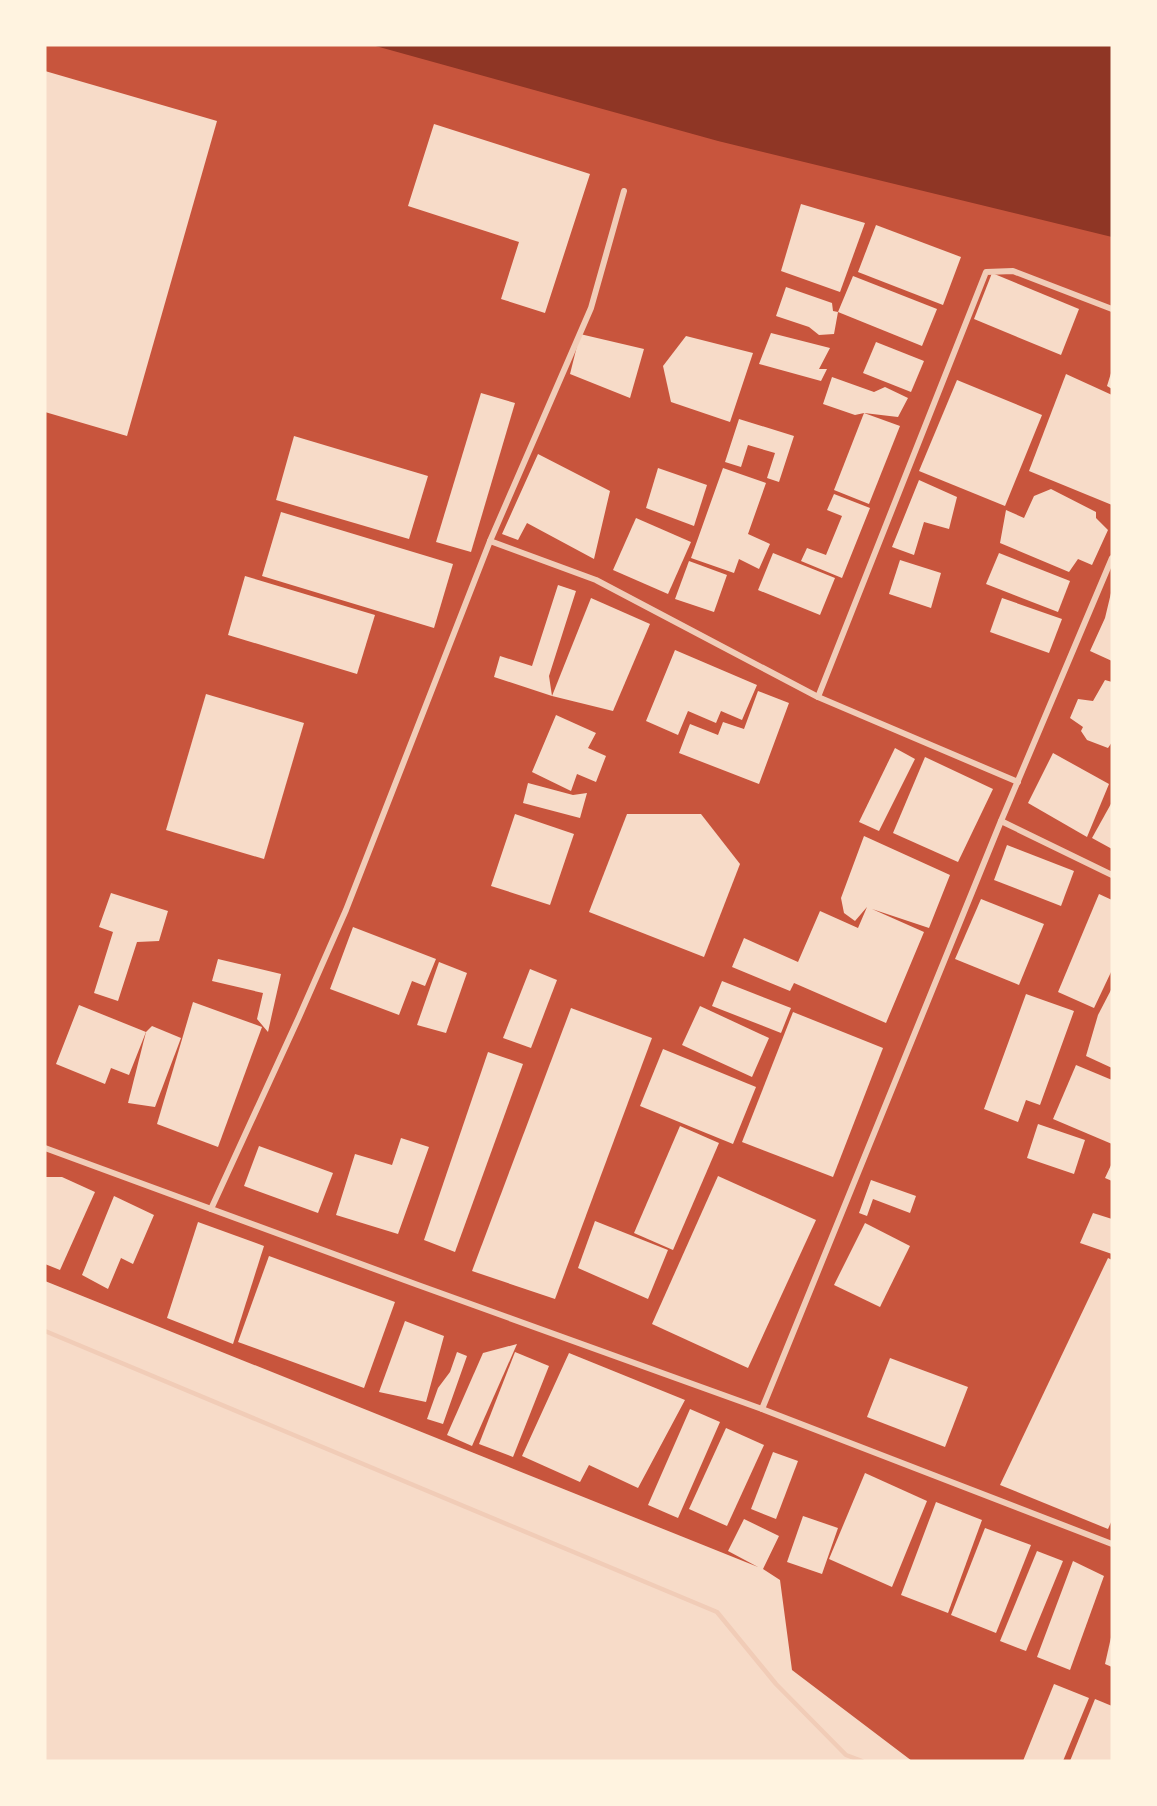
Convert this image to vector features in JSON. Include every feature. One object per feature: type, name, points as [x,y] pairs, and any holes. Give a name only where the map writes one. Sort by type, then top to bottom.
[{"type":"street","points":[[211,1209],[346,910],[490,541],[591,308],[624,191]]},
{"type":"street","points":[[818,697],[987,272],[1013,271],[1112,309]]},
{"type":"street","points":[[490,541],[596,579],[818,697],[1018,782]]},
{"type":"street","points":[[762,1409],[1001,821],[1112,558]]},
{"type":"street","points":[[1001,821],[1112,875]]},
{"type":"street","points":[[45,1148],[762,1409],[1112,1544]]},
{"type":"lane","points":[[45,1331],[717,1612],[776,1684],[846,1755],[862,1761]]},
{"type":"shaded area","points":[[372,45],[1112,45],[1112,237],[718,141]]},
{"type":"building","points":[[45,71],[217,121],[127,436],[45,412]]},
{"type":"building","points":[[434,124],[590,174],[545,313],[501,299],[519,242],[408,206]]},
{"type":"building","points":[[801,204],[865,223],[840,292],[781,271]]},
{"type":"building","points":[[876,225],[961,257],[943,305],[858,272]]},
{"type":"building","points":[[992,273],[1079,309],[1061,355],[974,319]]},
{"type":"building","points":[[853,276],[937,309],[922,346],[838,312]]},
{"type":"building","points":[[786,287],[832,303],[833,311],[838,312],[834,334],[819,335],[809,327],[776,316]]},
{"type":"building","points":[[771,333],[830,348],[819,369],[827,369],[821,381],[759,364]]},
{"type":"building","points":[[580,334],[644,349],[630,398],[570,374]]},
{"type":"building","points":[[686,336],[753,353],[730,422],[671,402],[663,366]]},
{"type":"building","points":[[876,342],[924,361],[911,392],[863,373]]},
{"type":"building","points":[[1112,370],[1112,389],[1107,386]]},
{"type":"building","points":[[1066,374],[1112,395],[1112,505],[1029,471]]},
{"type":"building","points":[[832,377],[874,392],[885,387],[908,398],[898,417],[864,413],[855,415],[823,404]]},
{"type":"building","points":[[957,380],[1042,415],[1005,506],[919,471]]},
{"type":"building","points":[[481,393],[515,403],[471,552],[436,542]]},
{"type":"building","points":[[864,413],[900,426],[869,504],[834,490]]},
{"type":"building","points":[[739,419],[794,436],[779,482],[767,478],[775,453],[748,445],[741,467],[725,462]]},
{"type":"building","points":[[294,436],[428,476],[409,539],[276,500]]},
{"type":"building","points":[[538,454],[610,491],[594,559],[527,523],[518,540],[502,534]]},
{"type":"building","points":[[658,468],[707,485],[694,526],[646,508]]},
{"type":"building","points":[[723,468],[766,483],[748,534],[770,544],[759,569],[739,559],[734,573],[691,558]]},
{"type":"building","points":[[919,480],[957,497],[949,529],[924,522],[914,555],[892,547]]},
{"type":"building","points":[[1051,489],[1096,512],[1096,518],[1108,530],[1092,565],[1078,559],[1069,572],[1000,543],[1006,510],[1024,518],[1034,496]]},
{"type":"building","points":[[834,494],[870,508],[842,578],[801,561],[807,548],[826,555],[842,516],[827,510]]},
{"type":"building","points":[[281,512],[453,564],[434,628],[262,576]]},
{"type":"building","points":[[636,518],[691,542],[668,594],[613,570]]},
{"type":"building","points":[[773,553],[835,578],[820,615],[758,590]]},
{"type":"building","points":[[999,553],[1070,581],[1058,612],[986,584]]},
{"type":"building","points":[[900,560],[941,573],[931,608],[889,594]]},
{"type":"building","points":[[689,561],[727,575],[714,612],[675,599]]},
{"type":"building","points":[[245,576],[375,615],[357,674],[228,635]]},
{"type":"building","points":[[558,585],[576,591],[549,676],[552,696],[494,677],[500,656],[532,666]]},
{"type":"building","points":[[1111,593],[1112,661],[1090,651],[1105,618]]},
{"type":"building","points":[[591,598],[650,624],[613,711],[552,696]]},
{"type":"building","points":[[1002,598],[1062,619],[1049,653],[990,632]]},
{"type":"building","points":[[675,650],[757,685],[742,720],[721,711],[716,723],[688,711],[678,735],[646,721]]},
{"type":"building","points":[[1105,680],[1112,682],[1112,742],[1108,748],[1087,740],[1081,731],[1083,727],[1070,718],[1078,699],[1093,701]]},
{"type":"building","points":[[758,691],[789,703],[759,784],[679,753],[690,724],[718,735],[723,722],[744,729]]},
{"type":"building","points":[[206,694],[304,723],[264,859],[166,830]]},
{"type":"building","points":[[556,715],[596,733],[588,748],[606,756],[596,782],[577,774],[571,791],[532,772]]},
{"type":"building","points":[[895,748],[915,759],[879,831],[859,822]]},
{"type":"building","points":[[1053,753],[1109,784],[1087,837],[1028,803]]},
{"type":"building","points":[[925,757],[993,789],[958,862],[893,833]]},
{"type":"building","points":[[528,783],[573,795],[587,793],[580,818],[523,803]]},
{"type":"building","points":[[1112,802],[1112,849],[1092,838]]},
{"type":"building","points":[[515,814],[574,834],[550,905],[491,886]]},
{"type":"building","points":[[627,814],[701,814],[740,864],[704,957],[589,912]]},
{"type":"building","points":[[864,836],[950,875],[929,928],[872,909],[924,932],[886,1023],[794,983],[790,991],[732,967],[744,938],[798,962],[820,911],[858,928],[867,907],[855,921],[844,913],[841,898]]},
{"type":"building","points":[[1007,845],[1074,871],[1061,906],[994,880]]},
{"type":"building","points":[[111,893],[168,911],[159,941],[137,942],[118,1001],[94,993],[113,932],[99,927]]},
{"type":"building","points":[[1099,894],[1112,900],[1112,970],[1094,1008],[1058,992]]},
{"type":"building","points":[[981,899],[1044,924],[1019,985],[955,959]]},
{"type":"building","points":[[353,927],[436,959],[425,986],[412,981],[399,1015],[330,989]]},
{"type":"building","points":[[218,959],[281,974],[268,1032],[257,1019],[263,993],[212,981]]},
{"type":"building","points":[[439,962],[467,973],[446,1033],[417,1025]]},
{"type":"building","points":[[530,969],[557,980],[531,1048],[503,1038]]},
{"type":"building","points":[[722,981],[791,1008],[781,1033],[712,1006]]},
{"type":"building","points":[[1112,988],[1112,1068],[1086,1056],[1098,1015]]},
{"type":"building","points":[[1026,994],[1074,1011],[1040,1105],[1026,1100],[1018,1122],[984,1109]]},
{"type":"building","points":[[193,1002],[262,1027],[218,1147],[157,1124]]},
{"type":"building","points":[[79,1005],[146,1032],[129,1075],[111,1068],[105,1084],[56,1064]]},
{"type":"building","points":[[700,1006],[769,1038],[752,1077],[682,1045]]},
{"type":"building","points":[[571,1008],[652,1038],[555,1299],[472,1271]]},
{"type":"building","points":[[793,1012],[883,1048],[833,1177],[742,1142]]},
{"type":"building","points":[[152,1026],[181,1038],[155,1107],[128,1103],[146,1032]]},
{"type":"building","points":[[663,1049],[756,1087],[733,1144],[640,1106]]},
{"type":"building","points":[[488,1052],[523,1064],[455,1252],[424,1240]]},
{"type":"building","points":[[1076,1065],[1112,1080],[1112,1144],[1053,1119]]},
{"type":"building","points":[[1038,1124],[1085,1140],[1074,1174],[1027,1158]]},
{"type":"building","points":[[680,1126],[719,1143],[673,1250],[634,1233]]},
{"type":"building","points":[[401,1138],[429,1147],[398,1234],[336,1215],[355,1154],[392,1165]]},
{"type":"building","points":[[259,1146],[333,1173],[318,1213],[244,1186]]},
{"type":"building","points":[[1112,1163],[1112,1181],[1105,1178]]},
{"type":"building","points":[[718,1176],[816,1220],[748,1368],[652,1324]]},
{"type":"building","points":[[45,1177],[62,1177],[95,1192],[60,1270],[45,1264]]},
{"type":"building","points":[[871,1180],[916,1196],[910,1213],[873,1199],[867,1216],[859,1213]]},
{"type":"building","points":[[114,1196],[154,1215],[133,1264],[121,1258],[108,1289],[82,1275]]},
{"type":"building","points":[[1093,1213],[1112,1219],[1112,1254],[1080,1243]]},
{"type":"building","points":[[595,1221],[668,1250],[648,1299],[578,1268]]},
{"type":"building","points":[[198,1222],[264,1246],[233,1344],[167,1318]]},
{"type":"building","points":[[865,1223],[910,1246],[880,1307],[834,1285]]},
{"type":"building","points":[[269,1256],[395,1302],[364,1388],[238,1342]]},
{"type":"building","points":[[1108,1258],[1112,1260],[1112,1520],[1108,1529],[1000,1485]]},
{"type":"building","points":[[45,1281],[758,1567],[728,1551],[744,1519],[779,1536],[763,1569],[780,1580],[792,1670],[912,1761],[45,1761]]},
{"type":"building","points":[[405,1321],[444,1336],[426,1402],[379,1392]]},
{"type":"building","points":[[517,1344],[472,1446],[447,1435],[483,1353]]},
{"type":"building","points":[[457,1352],[467,1356],[443,1424],[427,1419],[438,1388],[450,1372]]},
{"type":"building","points":[[515,1352],[549,1366],[513,1457],[479,1444]]},
{"type":"building","points":[[569,1353],[685,1400],[638,1488],[589,1465],[580,1482],[522,1456]]},
{"type":"building","points":[[890,1358],[968,1387],[945,1447],[867,1417]]},
{"type":"building","points":[[690,1409],[720,1422],[678,1518],[648,1505]]},
{"type":"building","points":[[726,1428],[764,1445],[727,1526],[689,1509]]},
{"type":"building","points":[[773,1452],[798,1461],[776,1519],[751,1509]]},
{"type":"building","points":[[865,1473],[927,1501],[892,1587],[829,1559]]},
{"type":"building","points":[[936,1502],[982,1520],[948,1613],[901,1595]]},
{"type":"building","points":[[803,1516],[838,1528],[822,1574],[787,1562]]},
{"type":"building","points":[[985,1528],[1031,1545],[996,1633],[951,1615]]},
{"type":"building","points":[[1037,1551],[1063,1561],[1026,1651],[1000,1641]]},
{"type":"building","points":[[1073,1561],[1104,1576],[1070,1670],[1037,1657]]},
{"type":"building","points":[[1112,1633],[1112,1667],[1105,1664]]},
{"type":"building","points":[[1054,1684],[1089,1698],[1063,1761],[1023,1761]]},
{"type":"building","points":[[1095,1699],[1112,1706],[1112,1761],[1070,1761]]}]
